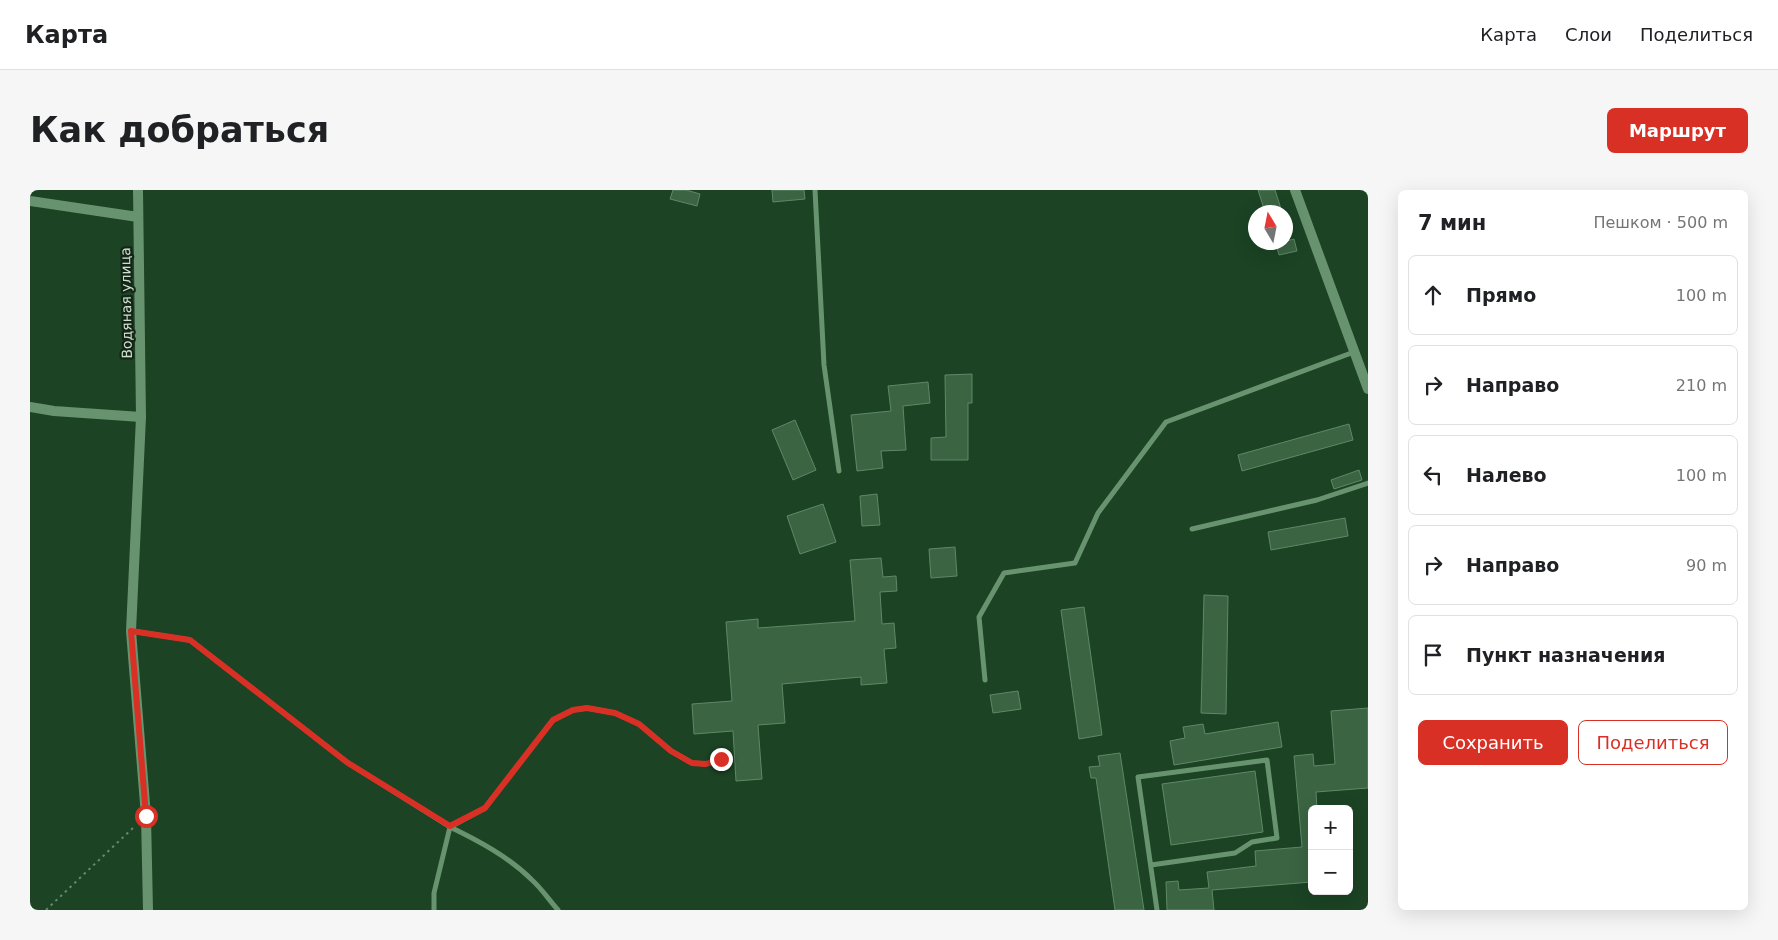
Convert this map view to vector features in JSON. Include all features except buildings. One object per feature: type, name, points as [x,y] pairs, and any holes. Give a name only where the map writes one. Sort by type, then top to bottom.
[{"type":"street","name":"Водяная улица","points":[[138,190],[141,417],[131,631],[146,816],[148,910]]},
{"type":"street","points":[[1295,190],[1368,389]]},
{"type":"street","points":[[30,202],[138,217]]},
{"type":"street","points":[[30,407],[54,411],[141,417]]},
{"type":"lane","points":[[816,190],[824,365],[839,471]]},
{"type":"lane","points":[[985,680],[979,617],[1004,572],[1075,563],[1098,513],[1166,422],[1354,352]]},
{"type":"lane","points":[[1192,529],[1317,500],[1368,483]]},
{"type":"lane","points":[[131,631],[190,640],[348,763],[506,859],[532,880],[558,910]]},
{"type":"lane","points":[[434,910],[434,893],[450,826],[485,808],[553,720],[573,710],[587,708],[615,713],[639,724],[671,751],[692,763],[706,764],[721,759]]},
{"type":"lane","points":[[1151,865],[1235,853],[1252,842],[1277,838],[1267,760],[1138,777],[1156,910]]},
{"type":"path","points":[[46,910],[146,816]]},
{"type":"route","points":[[146,816],[131,631],[190,640],[348,763],[450,826],[475,815],[485,808],[553,720],[573,710],[587,708],[615,713],[639,724],[671,751],[692,763],[706,764],[721,759]]}]
